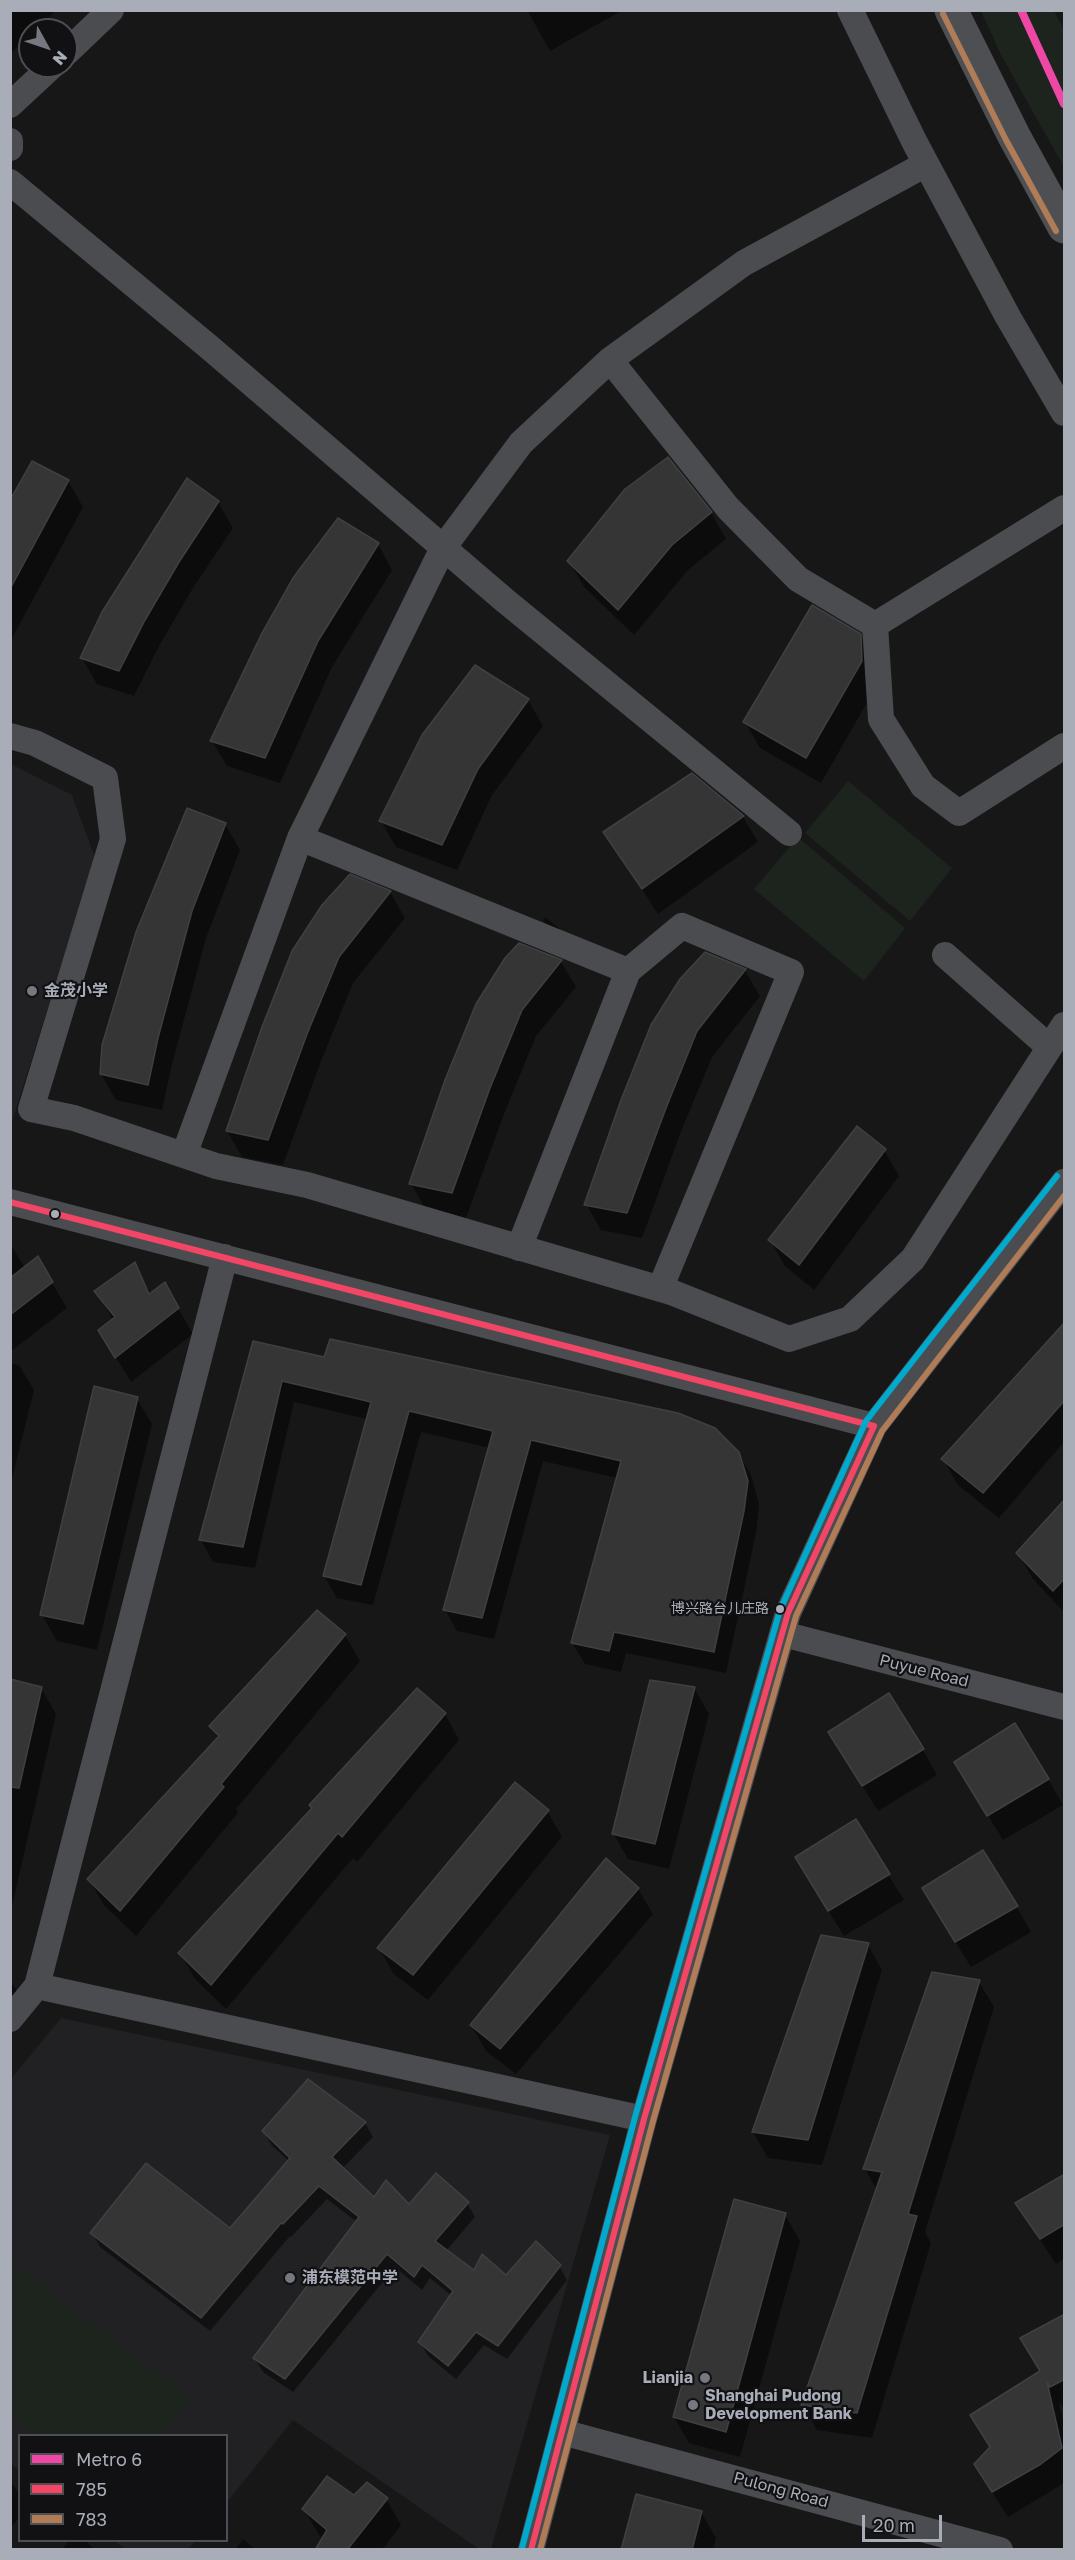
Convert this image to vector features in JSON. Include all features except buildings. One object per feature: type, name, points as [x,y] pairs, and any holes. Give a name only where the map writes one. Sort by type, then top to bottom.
[{"type":"main road","points":[[951,10],[1014,136],[1065,227]]},
{"type":"street","points":[[78,41],[111,10]]},
{"type":"street","points":[[850,10],[926,164],[1008,317],[1065,413]]},
{"type":"street","points":[[10,105],[39,78]]},
{"type":"street","points":[[10,141],[10,148]]},
{"type":"street","points":[[184,1155],[300,838],[443,548],[521,443],[610,360],[744,263],[926,164]]},
{"type":"street","points":[[10,182],[209,347],[443,548],[789,832]]},
{"type":"street","points":[[610,360],[728,508],[798,579],[875,625]]},
{"type":"street","points":[[875,625],[1065,508]]},
{"type":"street","points":[[875,625],[881,719],[923,786],[959,813],[1065,746]]},
{"type":"street","points":[[10,736],[34,743],[105,778],[113,839],[31,1109],[74,1118],[216,1166],[308,1185],[660,1289],[789,1339],[850,1319],[913,1259],[1065,1025]]},
{"type":"street","points":[[300,838],[628,971]]},
{"type":"street","points":[[519,1248],[628,971],[682,926],[791,972],[660,1289]]},
{"type":"street","points":[[945,955],[1049,1047]]},
{"type":"street","points":[[531,2550],[644,2119],[788,1613],[874,1426],[1065,1182]]},
{"type":"street","points":[[10,1202],[874,1426]]},
{"type":"street","points":[[10,2019],[37,1986],[225,1257]]},
{"type":"street","name":"Puyue Road","points":[[783,1634],[1065,1707]]},
{"type":"street","points":[[37,1986],[644,2119]]},
{"type":"street","name":"Pulong Road","points":[[562,2432],[1000,2550]]},
{"type":"shaded area","points":[[981,11],[1054,11],[1064,30],[1064,167],[1001,55]]},
{"type":"shaded area","name":"金茂小学","points":[[11,764],[72,795],[95,858],[11,1125]]},
{"type":"shaded area","points":[[848,781],[952,868],[910,921],[805,833]]},
{"type":"shaded area","points":[[798,837],[905,928],[864,981],[754,889]]},
{"type":"shaded area","name":"浦东模范中学","points":[[61,2018],[610,2135],[491,2549],[479,2549],[293,2420],[228,2501],[228,2434],[18,2434],[18,2469],[11,2464],[10,2080]]},
{"type":"shaded area","points":[[10,2263],[191,2399],[164,2434],[35,2434],[11,2416]]},
{"type":"shaded area","points":[[116,2542],[194,2542],[188,2550],[126,2549]]},
{"type":"metro line","name":"6","points":[[1021,10],[1064,104]]},
{"type":"transit line","name":"783","points":[[943,14],[1006,140],[1056,231]]},
{"type":"transit line","points":[[522,2548],[635,2117],[780,1610],[866,1421],[1057,1176]]},
{"type":"transit line","name":"783","points":[[540,2550],[653,2121],[796,1616],[882,1431],[1064,1196]]},
{"type":"transit line","name":"785","points":[[10,1202],[874,1426]]},
{"type":"transit line","name":"785","points":[[531,2550],[644,2119],[788,1613],[874,1426]]},
{"type":"place","name":"金茂小学","points":[[32,991]]},
{"type":"place","name":"博兴路台儿庄路","points":[[780,1609]]},
{"type":"place","name":"浦东模范中学","points":[[290,2278]]},
{"type":"place","name":"Lianjia","points":[[705,2378]]},
{"type":"place","name":"Shanghai Pudong Development Bank","points":[[693,2405]]}]
